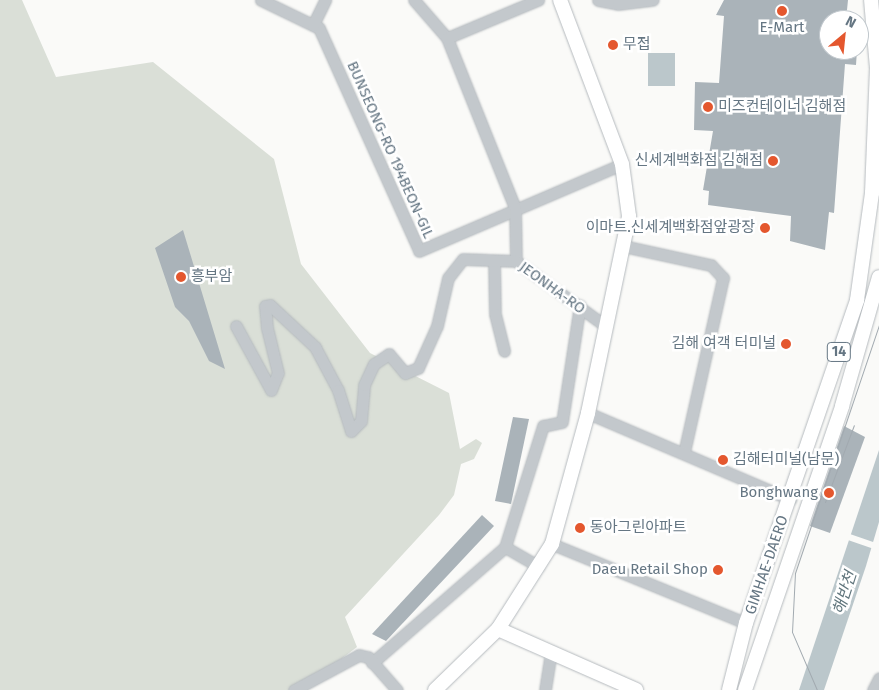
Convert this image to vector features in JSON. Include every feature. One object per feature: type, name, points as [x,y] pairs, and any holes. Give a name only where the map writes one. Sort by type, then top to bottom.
[{"type":"main road","points":[[435,690],[498,629],[552,544],[588,413],[629,216],[622,164],[560,0]]},
{"type":"main road","name":"GIMHAE-DAERO","points":[[729,684],[746,623],[857,300],[872,193],[877,68],[871,0]]},
{"type":"main road","name":"GIMHAE-DAERO","points":[[745,690],[842,406],[879,277]]},
{"type":"main road","points":[[498,629],[636,690]]},
{"type":"main road","points":[[719,690],[729,684]]},
{"type":"street","points":[[261,0],[314,25],[325,0]]},
{"type":"street","points":[[414,0],[447,38],[514,208],[516,261]]},
{"type":"street","points":[[447,38],[538,0]]},
{"type":"street","points":[[598,0],[653,0]]},
{"type":"street","name":"BUNSEONG-RO 194BEON-GIL","points":[[314,25],[319,28],[420,251],[514,208],[622,164]]},
{"type":"street","points":[[623,246],[711,265],[723,278],[684,452]]},
{"type":"street","name":"JEONHA-RO","points":[[236,326],[271,390],[278,373],[267,328],[265,306],[270,305],[315,348],[338,390],[351,431],[357,429],[364,385],[374,364],[389,354],[405,373],[418,368],[437,326],[448,278],[463,259],[494,262],[516,261],[580,305],[607,327]]},
{"type":"street","points":[[494,262],[495,314],[504,351]]},
{"type":"street","points":[[372,663],[505,547],[543,426],[562,422],[580,305]]},
{"type":"street","points":[[588,413],[684,452],[790,499]]},
{"type":"street","points":[[552,544],[746,623]]},
{"type":"street","points":[[505,547],[539,567]]},
{"type":"street","points":[[545,690],[551,652]]},
{"type":"street","points":[[294,690],[359,655],[372,663],[397,690]]},
{"type":"street","points":[[873,690],[879,678]]},
{"type":"shaded area","points":[[0,0],[22,0],[56,77],[153,62],[274,159],[301,264],[370,353],[449,393],[460,449],[476,439],[482,443],[474,459],[461,464],[454,495],[439,515],[345,617],[357,647],[300,690],[0,690]]},
{"type":"water","points":[[648,53],[675,53],[675,86],[648,86]]},
{"type":"water","name":"해반천","points":[[879,450],[879,522],[866,566],[824,690],[799,690]]},
{"type":"pier","points":[[847,533],[876,543],[874,549],[845,539]]},
{"type":"building","name":"신세계백화점 김해점","points":[[724,0],[848,0],[847,10],[819,10],[819,60],[856,60],[856,65],[845,64],[834,213],[829,212],[825,250],[790,241],[791,216],[708,205],[709,191],[703,190],[713,131],[694,130],[695,82],[719,83],[724,16],[716,15]]},
{"type":"building","name":"흥부암","points":[[183,230],[225,369],[209,361],[189,321],[175,307],[155,248]]},
{"type":"building","points":[[513,417],[529,419],[511,504],[495,501]]},
{"type":"building","points":[[844,426],[865,437],[830,533],[810,526]]},
{"type":"building","points":[[482,515],[494,526],[386,641],[372,634]]},
{"type":"tram line","points":[[817,690],[792,632],[795,573],[879,325]]},
{"type":"tram line","points":[[825,502],[854,425]]},
{"type":"place","name":"E-Mart","points":[[782,11]]},
{"type":"place","name":"무접","points":[[613,45]]},
{"type":"place","name":"미즈컨테이너 김해점","points":[[708,107]]},
{"type":"place","name":"신세계백화점 김해점","points":[[773,161]]},
{"type":"place","name":"이마트.신세계백화점앞광장","points":[[765,228]]},
{"type":"place","name":"흥부암","points":[[181,277]]},
{"type":"place","name":"김해 여객 터미널","points":[[786,344]]},
{"type":"place","name":"김해터미널(남문)","points":[[723,460]]},
{"type":"place","name":"Bonghwang","points":[[829,493]]},
{"type":"place","name":"동아그린아파트","points":[[580,528]]},
{"type":"place","name":"Daeu Retail Shop","points":[[718,570]]}]
